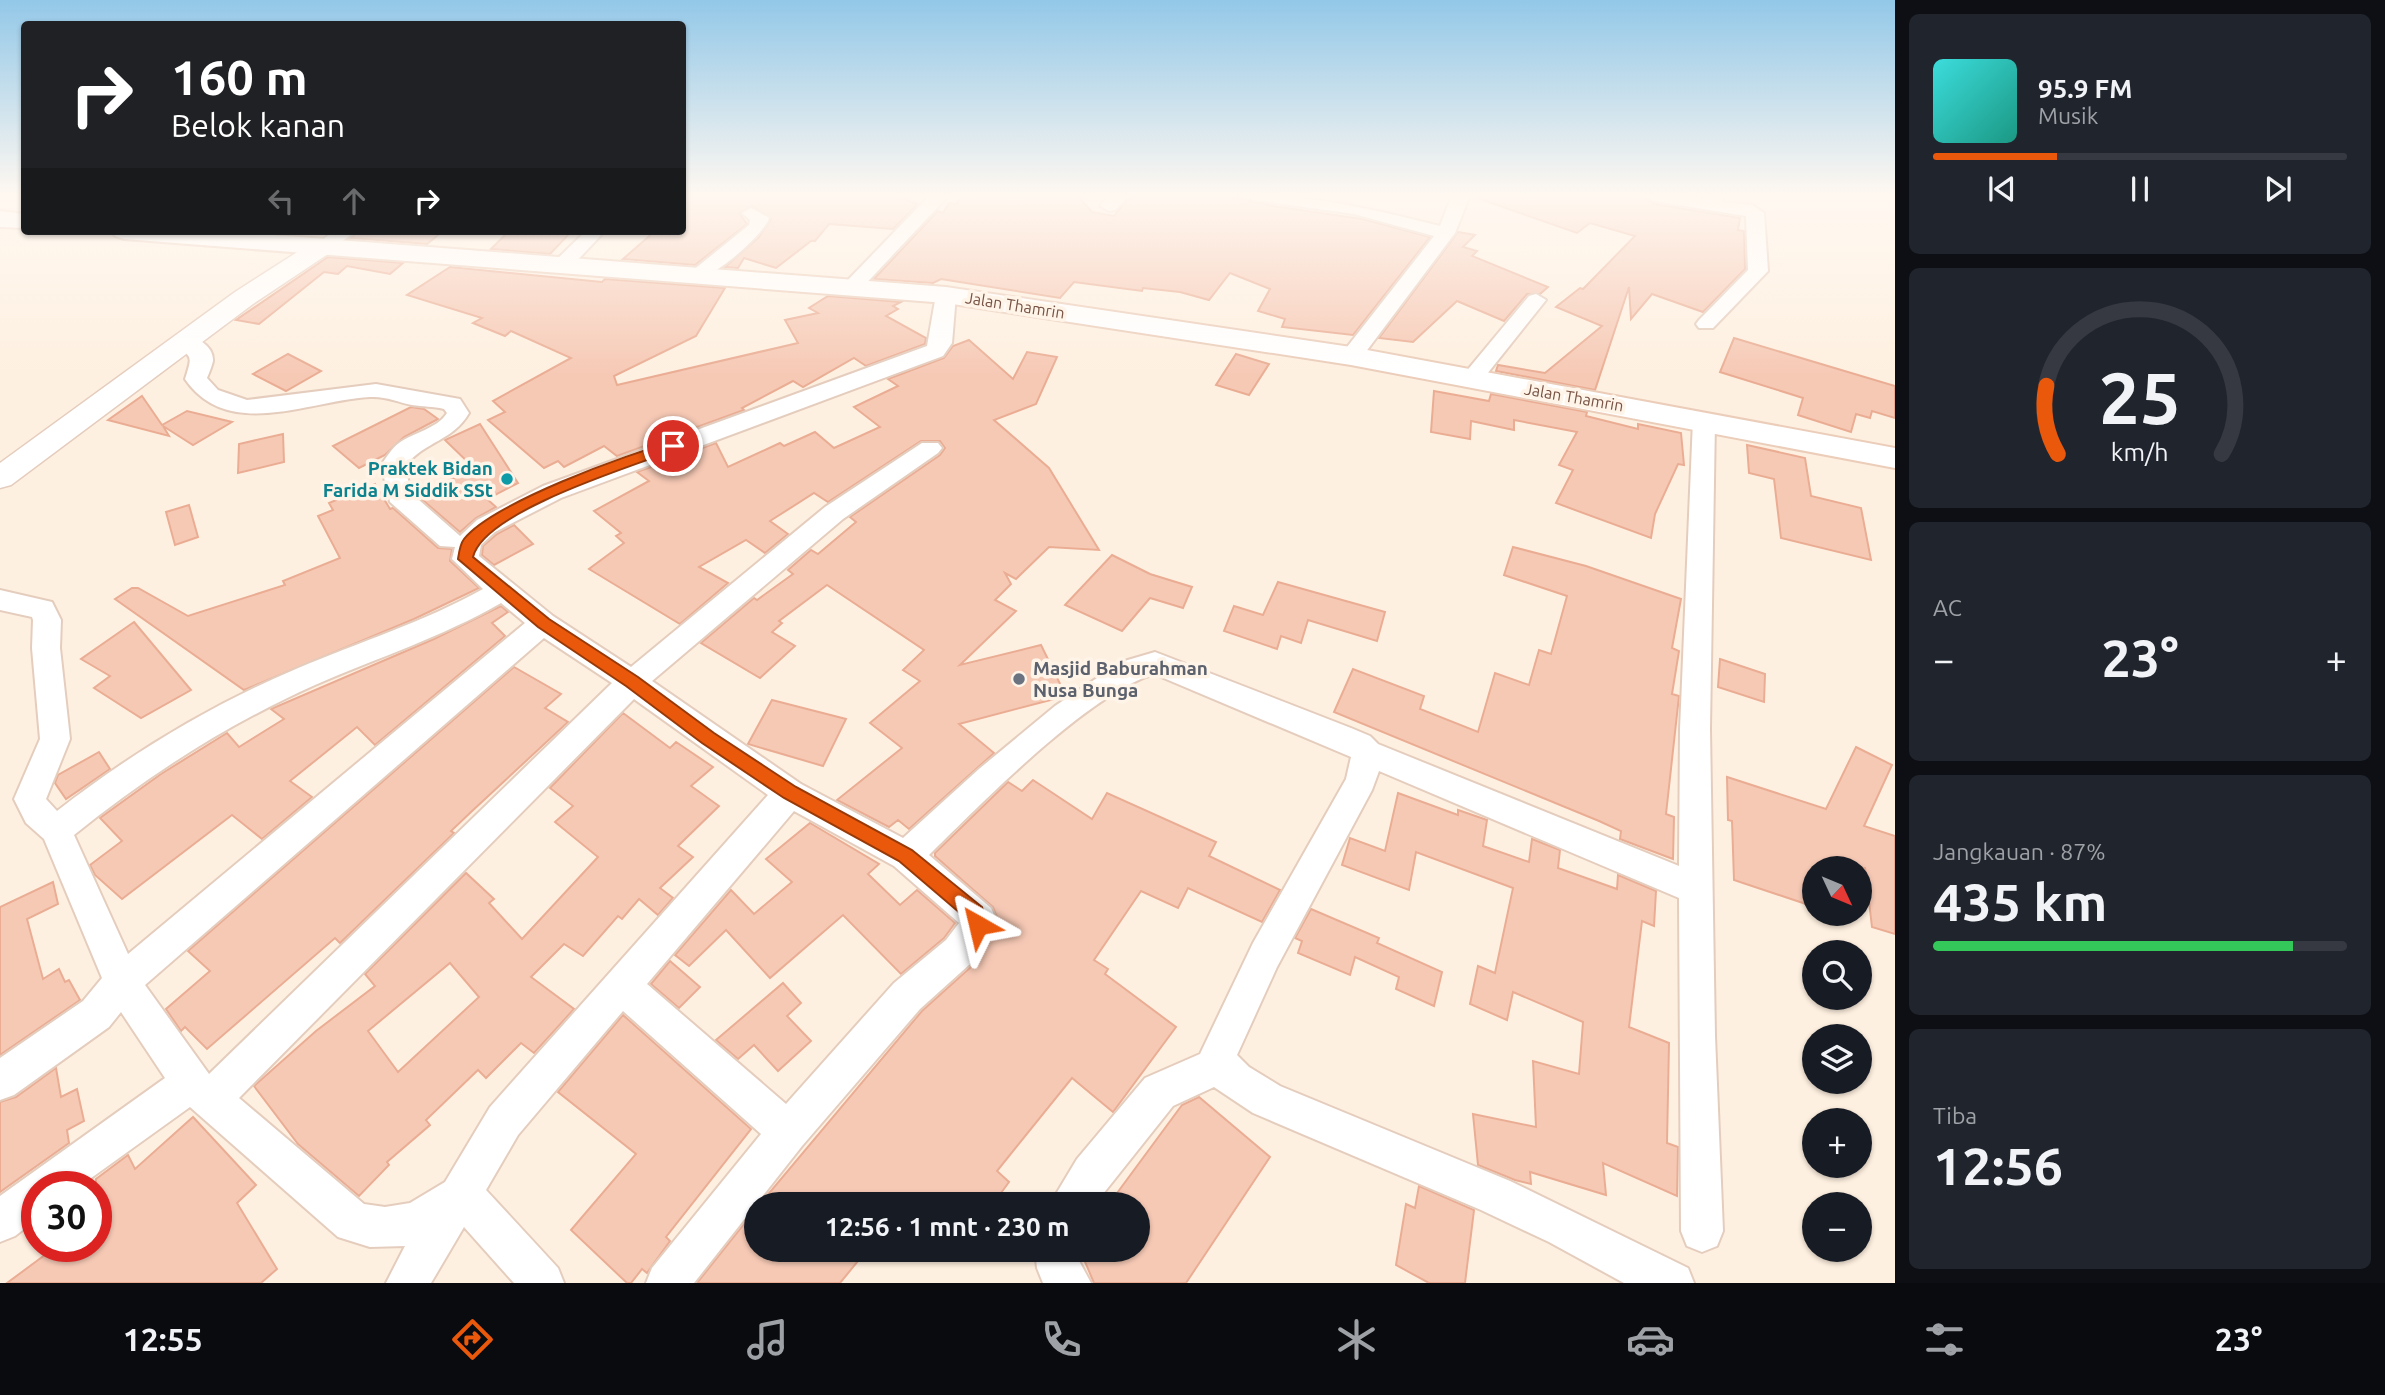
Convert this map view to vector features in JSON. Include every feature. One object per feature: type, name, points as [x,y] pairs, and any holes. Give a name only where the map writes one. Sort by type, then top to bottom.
[{"type":"main road","name":"Jalan Thamrin","points":[[434,255],[946,295],[1351,356],[1704,420],[1895,458]]},
{"type":"street","points":[[0,478],[244,298],[310,255]]},
{"type":"street","points":[[563,264],[572,255]]},
{"type":"street","points":[[699,275],[723,255]]},
{"type":"street","points":[[853,286],[882,255]]},
{"type":"street","points":[[1351,356],[1429,255]]},
{"type":"street","points":[[1706,324],[1758,271],[1757,255]]},
{"type":"street","points":[[667,1283],[788,1132],[907,996],[958,952],[978,925],[975,914],[905,856],[790,793],[543,623],[465,559],[469,542],[486,526],[552,492],[928,354],[940,343],[946,295]]},
{"type":"street","points":[[1471,379],[1502,336],[1513,328],[1536,300]]},
{"type":"street","points":[[185,341],[200,351],[202,360],[196,379],[202,389],[223,401],[254,407],[272,406],[352,392],[390,391],[400,396],[452,404],[458,414],[451,425],[400,454],[393,470],[399,496],[449,540]]},
{"type":"street","points":[[1702,1231],[1695,729],[1704,420]]},
{"type":"street","points":[[71,1171],[200,1092],[632,682],[835,513],[930,448]]},
{"type":"street","points":[[57,830],[89,803],[155,760],[244,708],[305,677],[432,628],[501,591]]},
{"type":"street","points":[[0,600],[46,611],[46,648],[55,739],[30,799],[37,813],[57,830],[122,982],[200,1092],[353,1222],[377,1229],[397,1228],[418,1222],[462,1194]]},
{"type":"street","points":[[0,1082],[96,1014],[122,982],[543,623]]},
{"type":"street","points":[[905,856],[971,793],[1031,743],[1112,680],[1148,663],[1164,666],[1340,737],[1359,745],[1367,753],[1696,889]]},
{"type":"street","points":[[1367,753],[1361,781],[1265,955],[1218,1055],[1220,1066],[1231,1078],[1281,1106],[1455,1177],[1564,1227],[1673,1283]]},
{"type":"street","points":[[407,1283],[462,1194],[475,1165],[504,1121],[790,793]]},
{"type":"street","points":[[622,986],[788,1132]]},
{"type":"street","points":[[1079,1192],[1091,1173],[1158,1092],[1185,1078],[1220,1066]]},
{"type":"street","points":[[462,1194],[543,1283]]},
{"type":"street","points":[[0,1221],[21,1206]]},
{"type":"street","points":[[1057,1262],[1058,1268],[1070,1283]]},
{"type":"building","points":[[628,255],[708,255],[695,265],[623,259]]},
{"type":"building","points":[[739,255],[793,255],[776,268],[744,258],[738,268],[725,267]]},
{"type":"building","points":[[897,255],[1416,255],[1353,335],[1282,327],[1285,319],[1258,311],[1270,289],[1230,273],[1209,300],[1180,292],[1143,288],[1142,291],[1074,282],[1060,298],[941,279],[933,283],[874,279]]},
{"type":"building","points":[[1441,255],[1473,255],[1548,287],[1540,294],[1527,294],[1504,321],[1457,301],[1413,342],[1379,338]]},
{"type":"building","points":[[1616,255],[1745,255],[1745,269],[1703,312],[1652,294],[1631,319],[1629,287],[1595,390],[1496,371],[1498,365],[1545,373],[1602,326],[1556,307],[1580,288],[1583,289]]},
{"type":"building","points":[[328,257],[403,263],[390,274],[347,266],[338,274],[324,272],[259,324],[236,320]]},
{"type":"building","points":[[450,267],[602,282],[605,279],[725,288],[696,336],[614,376],[617,385],[798,343],[785,320],[818,313],[809,308],[828,296],[901,302],[893,306],[898,309],[886,316],[926,338],[925,344],[866,366],[854,358],[803,387],[793,381],[742,408],[744,410],[617,456],[604,446],[564,467],[558,461],[544,468],[488,420],[505,412],[493,401],[571,358],[511,331],[505,336],[473,323],[482,318],[407,295]]},
{"type":"building","points":[[1734,338],[1895,386],[1895,418],[1872,411],[1870,418],[1856,414],[1851,432],[1798,415],[1803,398],[1720,372]]},
{"type":"building","points":[[969,340],[1013,379],[1027,352],[1057,357],[1036,404],[994,420],[1049,468],[1099,550],[1049,547],[1016,579],[1005,573],[1011,584],[995,600],[1016,611],[960,665],[1041,645],[1066,696],[959,724],[994,753],[909,829],[898,820],[889,827],[837,800],[902,748],[870,723],[920,681],[903,670],[924,650],[827,585],[779,621],[782,623],[772,632],[795,646],[760,678],[701,643],[754,598],[757,600],[793,574],[788,570],[811,550],[818,554],[856,522],[850,517],[940,455],[945,448],[940,441],[921,441],[828,502],[814,493],[770,521],[788,534],[765,553],[746,540],[699,567],[728,583],[680,624],[589,569],[624,543],[616,536],[621,533],[594,511],[649,481],[637,472],[716,443],[728,467],[780,443],[784,446],[815,432],[834,448],[880,427],[854,407],[898,386],[888,379],[944,358],[953,346]]},
{"type":"building","points":[[288,354],[321,371],[286,391],[253,374]]},
{"type":"building","points":[[1236,354],[1269,364],[1249,395],[1216,385]]},
{"type":"building","points":[[1434,391],[1489,401],[1491,394],[1587,412],[1586,416],[1638,429],[1638,424],[1681,433],[1684,465],[1678,464],[1655,514],[1651,538],[1556,503],[1573,470],[1559,465],[1577,432],[1514,420],[1514,430],[1471,421],[1470,439],[1431,432]]},
{"type":"building","points":[[142,396],[162,425],[187,411],[232,422],[193,445],[163,426],[169,436],[108,420]]},
{"type":"building","points":[[411,407],[424,409],[438,419],[404,437],[385,455],[359,468],[333,446]]},
{"type":"building","points":[[480,424],[518,483],[487,499],[496,507],[476,518],[460,532],[418,496],[474,468],[445,440]]},
{"type":"building","points":[[283,434],[284,462],[238,473],[239,444]]},
{"type":"building","points":[[1747,445],[1805,458],[1811,496],[1861,508],[1871,560],[1781,538],[1774,479],[1749,473]]},
{"type":"building","points":[[375,484],[390,509],[393,508],[438,548],[452,549],[450,561],[479,588],[414,619],[244,690],[115,599],[132,588],[138,588],[188,616],[285,585],[283,581],[340,558],[318,516],[333,510],[329,503]]},
{"type":"building","points":[[189,505],[198,537],[175,545],[166,512]]},
{"type":"building","points":[[514,525],[533,544],[494,565],[482,555],[483,546]]},
{"type":"building","points":[[1513,547],[1586,566],[1681,599],[1672,648],[1679,651],[1672,694],[1679,696],[1666,814],[1674,817],[1673,859],[1620,839],[1621,831],[1599,821],[1334,712],[1353,669],[1424,696],[1420,709],[1478,732],[1495,673],[1529,685],[1539,650],[1551,654],[1567,596],[1504,575]]},
{"type":"building","points":[[1112,555],[1150,574],[1192,587],[1183,608],[1150,598],[1122,631],[1065,605]]},
{"type":"building","points":[[1278,582],[1385,612],[1377,641],[1308,620],[1301,643],[1281,636],[1277,649],[1224,631],[1234,606],[1263,615]]},
{"type":"building","points":[[501,606],[508,612],[492,623],[505,636],[375,745],[357,727],[290,781],[312,797],[262,839],[232,815],[122,899],[95,875],[90,865],[122,841],[100,818],[161,774],[227,733],[239,747],[284,719],[271,709],[434,639]]},
{"type":"building","points":[[134,622],[191,690],[141,718],[94,688],[110,676],[81,659]]},
{"type":"building","points":[[1720,659],[1765,674],[1764,702],[1718,687]]},
{"type":"building","points":[[514,667],[561,694],[545,708],[568,722],[451,831],[454,833],[340,943],[335,938],[207,1049],[185,1027],[181,1031],[166,1009],[210,971],[188,951]]},
{"type":"building","points":[[772,700],[846,719],[823,766],[748,744]]},
{"type":"building","points":[[623,713],[670,748],[676,742],[713,767],[691,786],[719,806],[678,846],[693,857],[660,888],[673,898],[658,915],[639,899],[622,919],[618,916],[583,956],[564,944],[531,977],[574,1009],[534,1053],[521,1043],[486,1078],[478,1070],[426,1120],[430,1125],[387,1162],[389,1165],[359,1196],[298,1144],[254,1086],[316,1031],[375,986],[365,974],[466,873],[494,899],[489,903],[522,939],[598,857],[555,822],[573,806],[550,788]],"holes":[[[450,963],[479,997],[398,1072],[368,1031]]]},
{"type":"building","points":[[1856,747],[1892,765],[1864,826],[1895,836],[1895,934],[1872,927],[1872,856],[1802,856],[1802,903],[1734,880],[1727,777],[1826,809]]},
{"type":"building","points":[[99,752],[110,769],[66,799],[55,783],[58,775]]},
{"type":"building","points":[[1033,780],[1092,819],[1107,793],[1216,842],[1209,856],[1280,890],[1262,922],[1188,888],[1178,908],[1141,891],[1094,960],[1108,969],[1105,974],[1176,1027],[1113,1112],[1072,1078],[997,1171],[1009,1182],[1002,1192],[770,1192],[922,1011],[972,966],[992,938],[998,920],[993,907],[935,856],[935,853],[1008,782],[1022,791]]},
{"type":"building","points":[[1398,793],[1458,815],[1458,810],[1487,820],[1483,846],[1529,862],[1532,839],[1560,850],[1558,868],[1617,889],[1618,875],[1656,891],[1654,926],[1642,921],[1629,1027],[1669,1043],[1667,1143],[1678,1147],[1677,1196],[1603,1163],[1606,1195],[1530,1172],[1531,1184],[1478,1165],[1473,1114],[1536,1127],[1533,1061],[1579,1074],[1583,1022],[1513,992],[1507,1020],[1470,1004],[1478,966],[1495,973],[1513,888],[1416,852],[1409,890],[1342,865],[1350,838],[1385,851]]},
{"type":"building","points":[[810,823],[879,864],[868,874],[900,905],[917,890],[955,923],[944,938],[901,974],[843,915],[770,978],[726,930],[689,966],[675,955],[731,890],[754,914],[792,882],[766,859]]},
{"type":"building","points":[[53,882],[58,904],[27,919],[43,979],[59,969],[65,982],[69,980],[80,1000],[0,1055],[0,907]]},
{"type":"building","points":[[1311,909],[1379,938],[1377,943],[1442,972],[1434,1006],[1396,989],[1399,977],[1355,957],[1350,975],[1298,953],[1302,941],[1295,938]]},
{"type":"building","points":[[670,961],[700,987],[679,1008],[651,984]]},
{"type":"building","points":[[783,983],[801,1003],[787,1016],[811,1041],[778,1071],[754,1045],[738,1059],[716,1040]]},
{"type":"building","points":[[623,1015],[751,1129],[666,1237],[670,1241],[647,1273],[642,1269],[631,1283],[627,1283],[571,1230],[636,1154],[558,1092]]},
{"type":"building","points":[[56,1068],[61,1097],[77,1089],[84,1121],[67,1130],[69,1143],[30,1171],[21,1171],[21,1177],[0,1192],[0,1102],[16,1097]]},
{"type":"building","points":[[1199,1097],[1270,1157],[1186,1283],[1094,1283],[1085,1262],[1150,1262],[1150,1192],[1118,1192],[1182,1105]]},
{"type":"building","points":[[193,1117],[256,1185],[237,1203],[277,1269],[261,1283],[7,1283],[35,1262],[112,1262],[112,1171],[107,1171],[128,1155],[135,1169]]},
{"type":"building","points":[[1419,1186],[1474,1210],[1465,1283],[1429,1283],[1396,1265],[1406,1204],[1415,1208]]},
{"type":"building","points":[[744,1224],[744,1262],[857,1262],[840,1283],[697,1283]]},
{"type":"place","name":"Praktek Bidan Farida M Siddik SSt","points":[[507,479]]},
{"type":"place","name":"Masjid Baburahman Nusa Bunga","points":[[1019,679]]},
{"type":"route","points":[[673,446],[552,492],[518,508],[486,526],[469,542],[465,559],[543,623],[632,682],[708,738],[790,793],[905,856],[975,914],[979,919],[978,925]]}]
